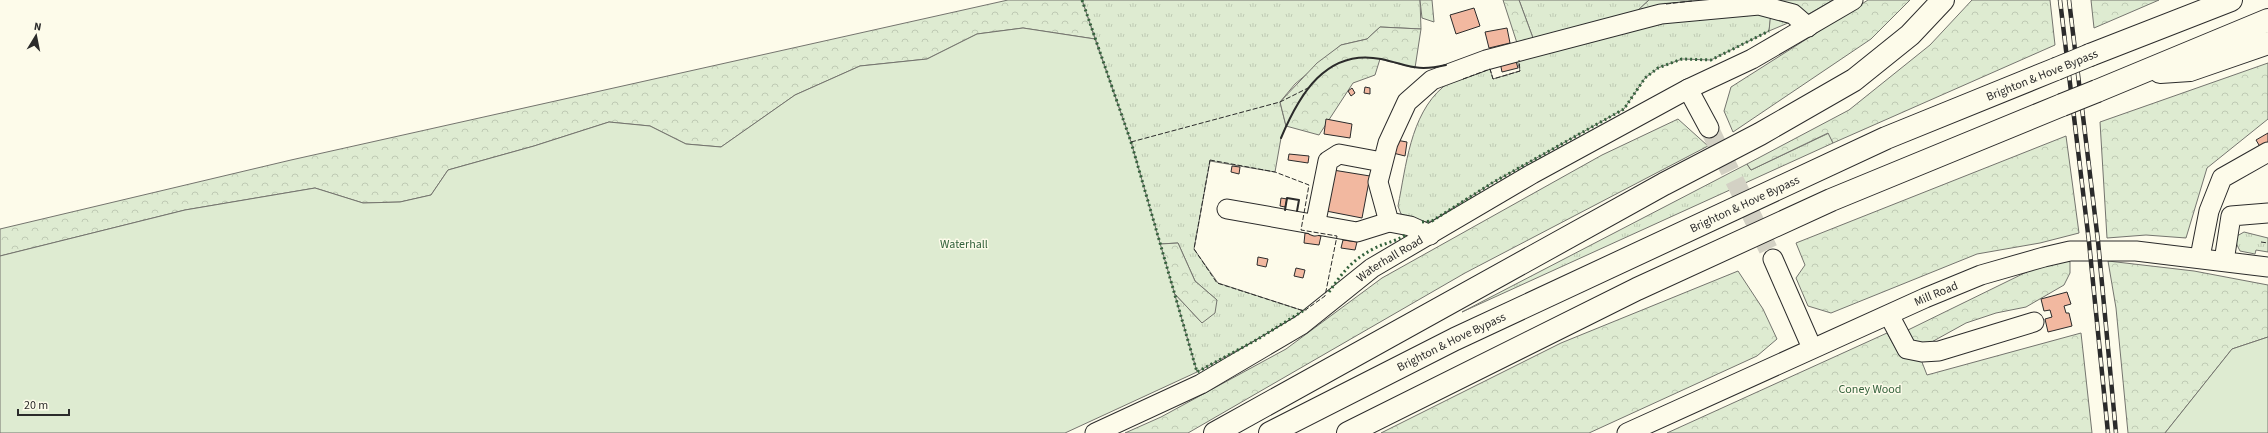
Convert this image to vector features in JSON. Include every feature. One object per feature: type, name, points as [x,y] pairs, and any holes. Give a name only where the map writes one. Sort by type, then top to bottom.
[{"type":"highway","points":[[1215,433],[1664,184],[1760,134],[1854,80],[1910,35],[1943,0]]},
{"type":"highway","name":"Brighton & Hove Bypass","points":[[1270,433],[1454,339],[1886,138],[2223,2]]},
{"type":"highway","points":[[2232,45],[2268,20]]},
{"type":"highway","points":[[1348,433],[1637,289],[1831,200],[2062,105],[2142,74],[2232,45],[2268,43]]},
{"type":"street","name":"Waterhall Road","points":[[1095,433],[1202,384],[1301,325],[1372,268],[1532,174],[1688,89],[1752,59],[1853,0]]},
{"type":"street","points":[[1389,222],[1378,182],[1382,162],[1388,143],[1402,110],[1414,94],[1432,80],[1486,60],[1661,14],[1759,5],[1793,14],[1808,27]]},
{"type":"street","points":[[1688,89],[1710,128]]},
{"type":"street","points":[[2200,257],[2209,211],[2222,178],[2268,152]]},
{"type":"street","points":[[1315,226],[1328,161],[1339,154],[1382,162]]},
{"type":"street","points":[[1227,209],[1315,226],[1357,232],[1389,222],[1410,226],[1430,235]]},
{"type":"street","points":[[2224,260],[2231,216],[2268,213]]},
{"type":"street","name":"Mill Road","points":[[1626,433],[1812,348],[1981,275],[2070,251],[2136,251],[2200,257],[2268,267]]},
{"type":"street","points":[[1773,259],[1812,348]]},
{"type":"street","points":[[1889,315],[1907,349],[1922,352],[1939,351],[2034,322]]},
{"type":"green space","points":[[1008,0],[1082,0],[1095,39],[1023,28],[977,34],[927,59],[860,66],[795,95],[721,147],[686,144],[650,126],[609,122],[534,146],[448,170],[431,195],[400,202],[363,203],[315,188],[185,210],[0,256],[0,229],[291,160]]},
{"type":"green space","points":[[1082,0],[1420,0],[1421,29],[1380,27],[1367,39],[1341,45],[1295,84],[1280,102],[1286,126],[1281,138],[1275,172],[1210,161],[1194,249],[1218,283],[1304,311],[1258,339],[1197,372],[1174,293],[1202,323],[1217,300],[1195,281],[1178,243],[1160,244],[1131,142]]},
{"type":"green space","points":[[1420,0],[1432,0],[1434,22],[1422,18]]},
{"type":"green space","points":[[1503,0],[1519,0],[1533,38],[1517,43]]},
{"type":"green space","points":[[1519,0],[1649,0],[1636,12],[1533,38]]},
{"type":"green space","points":[[1649,0],[1710,0],[1673,3],[1636,12]]},
{"type":"green space","points":[[1732,0],[1833,0],[1807,15],[1769,31],[1772,1]]},
{"type":"green space","points":[[1868,0],[1910,0],[1871,39],[1733,132],[1724,111],[1731,87]]},
{"type":"green space","points":[[1972,0],[2050,0],[2055,45],[1833,143],[1828,133],[1751,170],[1747,164],[1849,110],[1930,45]]},
{"type":"green space","points":[[2091,0],[2159,0],[2094,28]]},
{"type":"green space","points":[[1763,13],[1771,15],[1769,31],[1711,60],[1682,59],[1658,68],[1645,78],[1624,109],[1492,183],[1432,221],[1423,222],[1401,214],[1398,206],[1407,159],[1416,127],[1423,112],[1432,99],[1443,87],[1453,81],[1490,69],[1493,79],[1520,71],[1517,60],[1657,23]]},
{"type":"green space","points":[[1380,27],[1421,29],[1415,68],[1380,59],[1375,75],[1353,83],[1319,135],[1286,126],[1280,102],[1317,63],[1341,45],[1367,39]]},
{"type":"green space","name":"Waterhall","points":[[1023,28],[1095,39],[1131,142],[1197,372],[1065,433],[0,433],[0,256],[185,210],[315,188],[363,203],[400,202],[431,195],[448,170],[534,146],[609,122],[650,126],[686,144],[721,147],[795,95],[860,66],[927,59],[977,34]]},
{"type":"green space","points":[[2268,63],[2268,119],[2207,168],[2186,238],[2146,235],[2107,238],[2100,122]]},
{"type":"green space","points":[[1678,119],[1708,146],[1465,273],[1188,433],[1125,433],[1161,417],[1286,349],[1382,278],[1602,155]]},
{"type":"green space","points":[[1829,133],[1833,143],[1462,312],[1747,164],[1751,170]]},
{"type":"green space","points":[[2066,136],[2079,233],[2040,243],[1977,254],[1831,313],[1808,306],[1796,278],[1805,265],[1796,243]]},
{"type":"green space","points":[[2244,232],[2268,238],[2268,252],[2256,250],[2255,254],[2240,251],[2235,241],[2237,236]]},
{"type":"green space","points":[[1178,243],[1195,281],[1217,300],[1215,313],[1202,323],[1174,293],[1160,244]]},
{"type":"green space","points":[[2064,258],[2070,262],[2070,273],[2064,285],[2026,307],[1996,313],[1966,323],[1928,344],[1916,344],[1909,339],[1908,330],[2045,263]]},
{"type":"green space","points":[[2108,261],[2194,271],[2268,285],[2268,337],[2232,349],[2165,433],[2128,433],[2116,308]]},
{"type":"green space","points":[[1738,271],[1763,309],[1777,339],[1757,356],[1589,433],[1381,433],[1561,343]]},
{"type":"green space","name":"Coney Wood","points":[[1887,333],[1900,356],[1920,357],[1927,375],[2081,333],[2092,433],[1667,433]]},
{"type":"green space","points":[[2268,337],[2268,433],[2165,433],[2232,349]]},
{"type":"building","points":[[1474,8],[1480,26],[1456,34],[1450,15]]},
{"type":"building","points":[[1507,28],[1510,43],[1489,48],[1485,32]]},
{"type":"building","points":[[1515,58],[1518,68],[1502,72],[1500,62]]},
{"type":"building","points":[[1365,87],[1370,88],[1370,94],[1364,93]]},
{"type":"building","points":[[1352,88],[1355,93],[1351,96],[1348,91]]},
{"type":"building","points":[[1326,119],[1352,124],[1350,138],[1324,134]]},
{"type":"building","points":[[2268,133],[2268,160],[2256,140]]},
{"type":"building","points":[[1396,140],[1407,142],[1405,156],[1393,153]]},
{"type":"building","points":[[1289,154],[1309,156],[1308,163],[1288,160]]},
{"type":"building","points":[[1232,166],[1240,167],[1239,174],[1231,172]]},
{"type":"building","points":[[1333,170],[1370,176],[1362,218],[1326,211]]},
{"type":"building","points":[[1281,198],[1287,199],[1285,207],[1280,206]]},
{"type":"building","points":[[1305,233],[1321,236],[1319,245],[1304,243]]},
{"type":"building","points":[[1343,240],[1357,242],[1355,250],[1341,248]]},
{"type":"building","points":[[1258,257],[1268,259],[1266,267],[1257,265]]},
{"type":"building","points":[[1296,268],[1305,270],[1303,278],[1294,276]]},
{"type":"building","points":[[2067,292],[2071,304],[2064,306],[2066,313],[2069,313],[2072,326],[2048,332],[2045,319],[2052,317],[2050,310],[2044,311],[2041,299]]},
{"type":"tunnel","points":[[1709,128],[1773,259]]},
{"type":"railway","points":[[2060,0],[2089,242],[2108,433]]},
{"type":"railway","points":[[2069,0],[2098,241],[2116,433]]},
{"type":"hedge","points":[[1082,0],[1131,142],[1197,372],[1258,339],[1306,309]]},
{"type":"hedge","points":[[1422,222],[1432,221],[1492,183],[1624,109],[1645,78],[1658,68],[1682,59],[1711,60],[1769,31]]},
{"type":"hedge","points":[[1329,292],[1343,273],[1359,258],[1373,249],[1407,234]]},
{"type":"fence","points":[[1666,4],[1692,1]]},
{"type":"fence","points":[[1463,79],[1490,69],[1493,79],[1520,71],[1519,60]]},
{"type":"fence","points":[[1131,142],[1280,102],[1308,88]]},
{"type":"fence","points":[[1210,160],[1275,172],[1309,185],[1301,230],[1337,236],[1325,296],[1304,311],[1217,283],[1194,249],[1210,160]]},
{"type":"fence","points":[[2261,242],[2268,243]]},
{"type":"wall","points":[[1281,138],[1296,106],[1306,91],[1317,78],[1330,68],[1345,61],[1362,57],[1381,59],[1419,68],[1446,65]]},
{"type":"wall","points":[[1285,210],[1287,198],[1299,200],[1297,211]]}]
